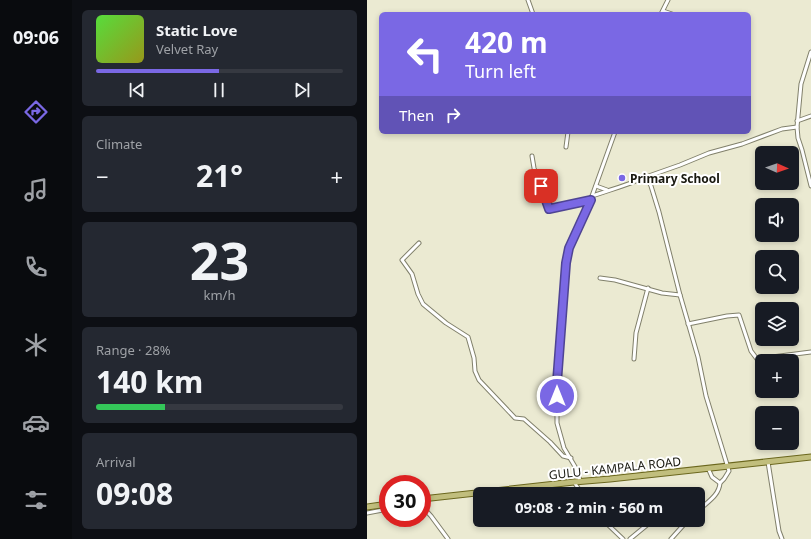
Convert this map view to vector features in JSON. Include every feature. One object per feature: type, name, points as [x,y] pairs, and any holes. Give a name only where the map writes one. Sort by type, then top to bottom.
[{"type":"main road","name":"GULU - KAMPALA ROAD","points":[[431,498],[811,457]]},
{"type":"main road","points":[[367,507],[379,505]]},
{"type":"street","points":[[528,0],[532,12]]},
{"type":"street","points":[[662,12],[668,0]]},
{"type":"street","points":[[811,52],[801,84],[797,121],[798,138],[811,186]]},
{"type":"street","points":[[797,121],[811,116]]},
{"type":"street","points":[[532,156],[534,168],[549,209],[592,198],[609,190],[625,186],[709,153],[742,144],[782,129],[797,127]]},
{"type":"street","points":[[566,147],[569,134]]},
{"type":"street","points":[[580,481],[577,470],[564,448],[557,423],[557,382],[566,263],[569,248],[592,198],[614,134]]},
{"type":"street","points":[[643,178],[648,180],[651,186],[659,212],[679,295],[698,357],[706,396],[729,471],[720,483],[720,489],[716,496],[705,505]]},
{"type":"street","points":[[596,186],[609,190]]},
{"type":"street","points":[[419,243],[402,260],[412,274],[418,294],[423,304],[446,323],[468,337],[474,358],[475,371],[479,380],[488,391],[499,400],[515,418],[524,419],[550,442],[563,456],[571,458]]},
{"type":"street","points":[[600,278],[615,280],[662,293],[679,295]]},
{"type":"street","points":[[634,360],[636,334],[648,288]]},
{"type":"street","points":[[688,324],[739,315],[751,351],[757,358],[811,352]]},
{"type":"street","points":[[768,462],[781,539]]},
{"type":"street","points":[[708,468],[712,477],[720,483]]},
{"type":"street","points":[[574,482],[577,487]]},
{"type":"street","points":[[367,513],[379,511]]},
{"type":"street","points":[[431,516],[448,539]]},
{"type":"street","points":[[610,527],[623,539]]},
{"type":"street","points":[[630,539],[645,527]]},
{"type":"street","points":[[671,539],[682,527]]},
{"type":"place","name":"Primary School","points":[[622,178]]},
{"type":"route","points":[[541,186],[549,209],[591,200],[569,248],[566,263],[557,396]]}]
